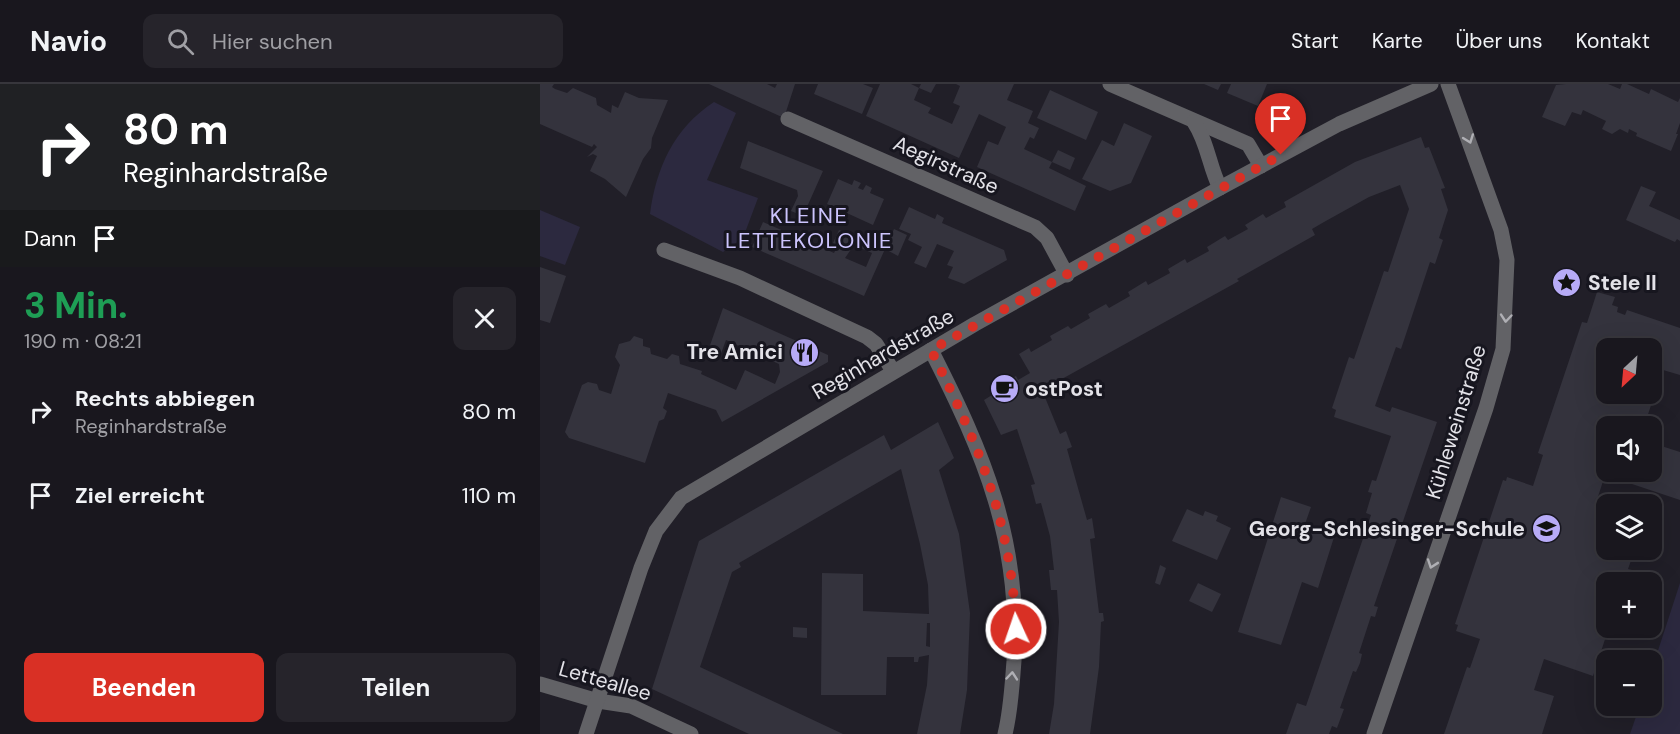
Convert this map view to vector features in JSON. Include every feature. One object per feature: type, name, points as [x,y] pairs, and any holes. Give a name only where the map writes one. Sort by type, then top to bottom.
[{"type":"street","points":[[1110,84],[1248,144],[1261,166]]},
{"type":"street","name":"Reginhardstraße","points":[[586,734],[641,568],[656,531],[681,498],[893,371],[1220,188],[1340,124],[1431,84]]},
{"type":"street","name":"Kühleweinstraße","points":[[1374,734],[1497,376],[1505,330],[1507,260],[1501,230],[1448,84]]},
{"type":"street","name":"Aegirstraße","points":[[788,119],[1035,227],[1047,238],[1067,275]]},
{"type":"street","points":[[1194,122],[1205,139],[1209,165],[1220,188]]},
{"type":"street","points":[[664,250],[740,278],[867,337],[876,344],[893,371]]},
{"type":"street","points":[[931,350],[976,442],[992,486],[1004,530],[1013,578],[1016,629],[1005,734]]},
{"type":"street","name":"Letteallee","points":[[540,684],[598,701],[631,706],[691,734]]},
{"type":"shaded area","points":[[714,102],[736,113],[707,180],[758,198],[743,238],[723,252],[650,214],[657,181],[669,150],[688,124]]},
{"type":"shaded area","points":[[540,210],[580,227],[565,265],[540,256]]},
{"type":"shaded area","points":[[1680,583],[1680,734],[1630,734],[1636,716],[1662,716],[1662,650],[1658,650]]},
{"type":"building","points":[[540,84],[554,84],[552,87],[567,93],[573,88],[596,98],[597,105],[611,113],[612,105],[618,108],[625,92],[639,98],[668,100],[652,138],[651,148],[643,159],[626,197],[605,179],[590,171],[597,156],[593,154],[587,157],[597,147],[594,144],[592,147],[540,124]]},
{"type":"building","points":[[709,84],[767,84],[775,88],[777,84],[795,84],[784,118]]},
{"type":"building","points":[[818,84],[863,84],[873,88],[862,114],[814,94]]},
{"type":"building","points":[[880,84],[911,84],[919,88],[914,100],[931,108],[928,113],[952,124],[960,106],[953,103],[960,86],[956,84],[1014,84],[1007,100],[1033,111],[1028,123],[1039,128],[1034,139],[1030,137],[1024,149],[1052,162],[1049,168],[1086,186],[1075,211],[977,167],[988,141],[998,145],[1006,127],[979,114],[959,158],[866,116]]},
{"type":"building","points":[[921,84],[936,84],[931,93],[919,88]]},
{"type":"building","points":[[1204,84],[1221,84],[1218,90]]},
{"type":"building","points":[[1231,84],[1267,84],[1258,106],[1227,93]]},
{"type":"building","points":[[1608,84],[1620,89],[1622,84],[1627,84],[1649,94],[1651,89],[1678,102],[1680,98],[1680,123],[1671,151],[1636,136],[1637,133],[1629,129],[1628,133],[1620,129],[1612,134],[1602,129],[1606,121],[1583,110],[1581,115],[1572,112],[1565,126],[1542,117],[1556,85]]},
{"type":"building","points":[[1050,90],[1098,112],[1086,140],[1037,118]]},
{"type":"building","points":[[1124,123],[1152,136],[1131,183],[1110,191],[1082,179],[1102,140],[1114,146]]},
{"type":"building","points":[[1421,137],[1425,148],[1429,147],[1445,188],[1441,189],[1448,210],[1439,238],[1443,240],[1435,264],[1430,262],[1401,349],[1396,347],[1375,406],[1390,412],[1392,407],[1437,422],[1374,606],[1378,607],[1375,617],[1371,616],[1359,653],[1362,654],[1360,663],[1356,672],[1353,671],[1340,708],[1344,709],[1337,728],[1332,726],[1329,734],[1286,734],[1297,703],[1306,706],[1371,515],[1366,513],[1372,493],[1368,492],[1372,480],[1376,481],[1391,436],[1334,417],[1336,410],[1332,408],[1349,357],[1354,359],[1384,271],[1388,272],[1409,209],[1400,185],[1369,197],[1324,222],[1312,229],[1315,235],[1237,279],[1239,281],[1042,390],[1060,434],[1066,431],[1072,447],[1067,449],[1087,520],[1092,518],[1095,538],[1090,539],[1099,613],[1103,613],[1104,621],[1101,622],[1099,667],[1090,734],[1049,734],[1054,704],[1059,622],[1057,590],[1051,590],[1049,570],[1054,570],[1050,536],[1041,503],[1036,504],[1031,485],[1035,484],[1017,429],[1001,435],[984,400],[1000,390],[999,386],[1016,376],[1018,380],[1030,373],[1019,354],[1029,348],[1031,352],[1052,340],[1050,336],[1068,326],[1071,329],[1090,318],[1088,314],[1106,304],[1109,308],[1130,296],[1128,292],[1146,281],[1148,285],[1170,273],[1168,269],[1185,259],[1187,263],[1209,251],[1207,247],[1225,236],[1228,240],[1248,229],[1245,225],[1263,214],[1266,218],[1286,207],[1284,202],[1355,162]]},
{"type":"building","points":[[748,141],[823,171],[803,216],[791,211],[798,196],[797,190],[740,168]]},
{"type":"building","points":[[1058,150],[1075,158],[1070,170],[1052,162]]},
{"type":"building","points":[[838,179],[852,185],[854,180],[861,183],[858,188],[863,190],[866,185],[872,188],[870,193],[884,199],[873,225],[827,204]]},
{"type":"building","points":[[1641,186],[1656,192],[1649,206],[1680,220],[1680,241],[1677,239],[1675,242],[1626,220]]},
{"type":"building","points":[[909,207],[935,219],[937,214],[944,218],[942,223],[1004,250],[1007,260],[964,284],[948,278],[953,267],[947,265],[954,251],[937,244],[926,268],[914,263],[922,247],[908,240],[911,234],[899,229]]},
{"type":"building","points":[[763,222],[786,232],[782,241],[797,247],[800,238],[834,253],[837,247],[833,243],[839,230],[885,249],[864,296],[752,247]],"holes":[[[854,245],[872,253],[866,267],[845,258]]]},
{"type":"building","points":[[894,229],[907,235],[898,256],[885,249]]},
{"type":"building","points":[[540,267],[566,276],[550,323],[540,320]]},
{"type":"building","name":"Georg-Schlesinger-Schule","points":[[1597,292],[1615,297],[1612,305],[1618,307],[1617,312],[1625,315],[1627,310],[1680,328],[1680,375],[1663,370],[1662,373],[1662,338],[1596,338],[1596,404],[1651,404],[1647,416],[1596,416],[1596,482],[1603,482],[1599,494],[1596,494],[1596,560],[1631,560],[1628,569],[1632,570],[1631,572],[1596,572],[1596,638],[1605,638],[1601,650],[1596,650],[1596,667],[1593,676],[1544,659],[1534,690],[1554,696],[1542,734],[1444,734],[1467,667],[1470,668],[1480,639],[1456,631],[1458,625],[1455,624],[1503,480],[1506,481],[1507,477],[1533,486],[1543,455],[1538,453],[1582,322],[1587,323]]},
{"type":"building","points":[[723,308],[828,355],[828,362],[722,422],[716,410],[668,393],[663,408],[667,411],[664,419],[659,421],[645,463],[569,438],[565,432],[582,385],[588,382],[597,384],[599,390],[611,394],[620,365],[615,357],[619,344],[630,341],[634,336],[643,339],[643,346],[650,348],[651,354],[667,359],[672,354],[679,356],[680,364],[702,371],[701,374],[736,390],[745,370],[775,384],[780,372],[779,364],[726,340],[719,359],[707,354]]},
{"type":"building","points":[[938,422],[954,458],[939,470],[959,534],[970,613],[967,690],[960,734],[917,734],[927,685],[929,655],[919,657],[918,662],[914,662],[914,657],[887,657],[886,695],[821,695],[822,573],[863,574],[863,611],[929,614],[928,585],[901,469],[739,563],[741,567],[732,572],[700,667],[843,734],[749,734],[652,689],[699,541],[884,435],[891,450]],"holes":[[[927,623],[930,623],[930,647],[926,646]]]},
{"type":"building","name":"Georg-Schlesinger-Schule","points":[[1662,446],[1680,452],[1680,500],[1626,482],[1662,482]]},
{"type":"building","points":[[1281,497],[1311,507],[1305,524],[1335,534],[1318,588],[1302,582],[1281,645],[1238,632]]},
{"type":"building","points":[[1187,509],[1203,516],[1205,511],[1218,516],[1216,521],[1231,528],[1217,560],[1172,541]]},
{"type":"building","points":[[1160,565],[1166,568],[1160,585],[1155,583]]},
{"type":"building","points":[[1198,583],[1221,594],[1212,612],[1189,601]]},
{"type":"building","points":[[793,627],[807,628],[807,638],[793,637]]},
{"type":"place","name":"Stele II","points":[[1567,283]]},
{"type":"place","name":"Tre Amici","points":[[804,352]]},
{"type":"place","name":"ostPost","points":[[1004,389]]},
{"type":"place","name":"Georg-Schlesinger-Schule","points":[[1546,529]]},
{"type":"district","name":"KLEINE LETTEKOLONIE","points":[[809,228]]},
{"type":"route","points":[[1016,629],[1013,578],[1004,530],[992,486],[976,442],[931,350],[1281,155]]}]
